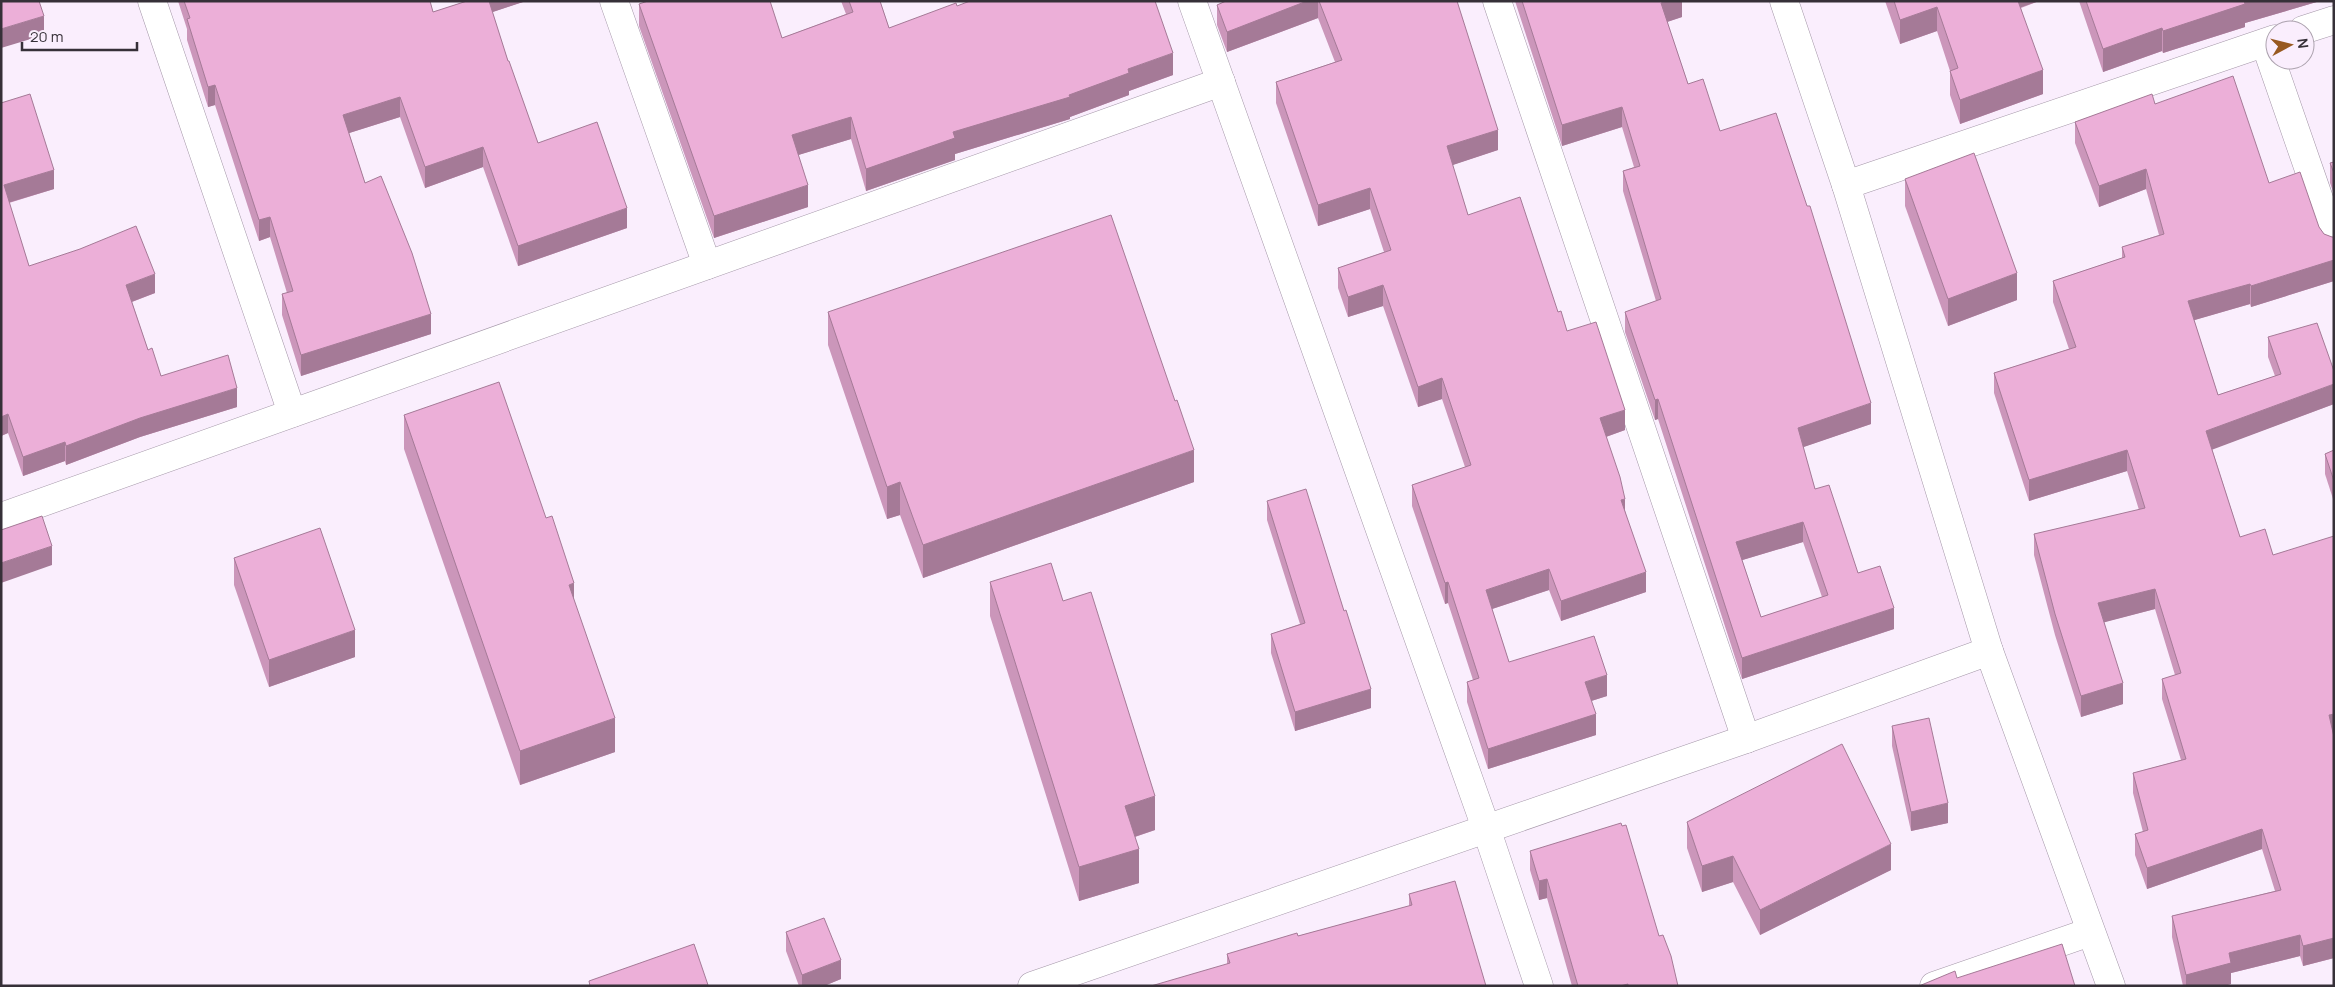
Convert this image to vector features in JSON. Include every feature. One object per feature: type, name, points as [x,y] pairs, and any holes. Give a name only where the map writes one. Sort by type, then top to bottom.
[{"type":"street","points":[[152,1],[292,413]]},
{"type":"street","points":[[614,1],[707,265]]},
{"type":"street","points":[[1192,1],[1486,828],[1539,986]]},
{"type":"street","points":[[1497,1],[1746,739]]},
{"type":"street","points":[[1784,1],[1846,185],[1989,651],[2111,986]]},
{"type":"street","points":[[2315,26],[2334,20]]},
{"type":"street","points":[[1846,185],[2265,43]]},
{"type":"street","points":[[2279,70],[2334,242]]},
{"type":"street","points":[[1,517],[1221,82]]},
{"type":"street","points":[[1032,986],[1746,739],[1989,651]]},
{"type":"street","points":[[1934,986],[2090,932]]},
{"type":"building","points":[[1,1],[39,1],[44,16],[1,29]]},
{"type":"building","points":[[184,1],[430,1],[433,12],[467,1],[489,1],[508,61],[538,143],[597,122],[627,208],[518,246],[483,147],[425,167],[400,97],[343,115],[365,183],[381,176],[412,253],[431,314],[301,355],[282,294],[293,291],[270,217],[259,220],[215,85],[208,87],[187,19],[190,18]]},
{"type":"building","points":[[648,1],[770,1],[782,38],[853,12],[849,1],[880,1],[889,28],[956,3],[957,6],[970,1],[1155,1],[1173,53],[1128,69],[1129,73],[1069,95],[1070,97],[953,132],[955,138],[866,169],[851,117],[792,135],[808,185],[714,216],[639,4]]},
{"type":"building","points":[[1226,1],[1307,1],[1227,32],[1217,5]]},
{"type":"building","points":[[1319,1],[1457,1],[1498,130],[1447,146],[1468,215],[1520,197],[1558,312],[1561,311],[1567,331],[1596,322],[1625,410],[1600,418],[1620,477],[1625,499],[1621,500],[1646,572],[1561,601],[1549,569],[1486,590],[1509,662],[1594,636],[1607,675],[1585,682],[1596,714],[1488,749],[1467,682],[1479,678],[1448,582],[1445,583],[1412,485],[1471,465],[1442,378],[1418,387],[1383,285],[1348,297],[1338,268],[1391,250],[1370,188],[1318,205],[1276,82],[1342,60]]},
{"type":"building","points":[[1522,1],[1668,1],[1661,3],[1688,84],[1703,79],[1720,131],[1776,113],[1807,206],[1810,206],[1871,403],[1798,428],[1815,489],[1829,485],[1858,573],[1880,566],[1894,608],[1742,658],[1658,399],[1655,400],[1625,312],[1661,299],[1623,171],[1640,166],[1622,107],[1562,125]],"holes":[[[1803,522],[1828,595],[1761,617],[1736,542]]]},
{"type":"building","points":[[1894,1],[2018,1],[2043,70],[1960,100],[1950,71],[1958,68],[1937,7],[1900,20]]},
{"type":"building","points":[[2086,1],[2244,1],[2245,4],[2163,31],[2162,28],[2103,49]]},
{"type":"building","points":[[2233,76],[2269,183],[2300,172],[2319,227],[2324,234],[2334,237],[2334,260],[2251,286],[2250,284],[2188,301],[2218,395],[2281,374],[2268,337],[2317,323],[2334,371],[2334,384],[2206,431],[2240,537],[2265,529],[2273,555],[2334,536],[2334,714],[2329,715],[2334,737],[2334,938],[2303,946],[2300,935],[2229,953],[2231,963],[2186,975],[2172,916],[2281,890],[2262,829],[2147,868],[2135,834],[2148,830],[2133,773],[2186,759],[2162,679],[2181,673],[2155,589],[2098,603],[2123,683],[2081,696],[2055,614],[2034,534],[2145,508],[2127,450],[2029,480],[1994,373],[2076,347],[2053,281],[2125,257],[2122,247],[2164,234],[2146,169],[2099,186],[2075,122],[2152,94],[2155,104]]},
{"type":"building","points":[[30,94],[54,170],[4,185],[29,266],[80,249],[136,226],[155,274],[126,285],[148,350],[152,348],[161,376],[228,355],[237,388],[140,418],[66,446],[65,442],[23,457],[8,414],[1,417],[1,103]]},
{"type":"building","points":[[1974,153],[2017,273],[1948,299],[1905,179]]},
{"type":"building","points":[[2334,162],[2334,173],[2330,163]]},
{"type":"building","points":[[1111,215],[1175,401],[1177,400],[1194,450],[923,545],[900,482],[887,487],[828,312]]},
{"type":"building","points":[[499,382],[546,518],[552,516],[574,583],[569,585],[615,718],[520,751],[404,415]]},
{"type":"building","points":[[2334,450],[2334,481],[2325,454]]},
{"type":"building","points":[[1306,489],[1344,611],[1346,610],[1371,689],[1295,712],[1271,634],[1305,623],[1267,501]]},
{"type":"building","points":[[42,516],[52,546],[1,563],[1,530]]},
{"type":"building","points":[[320,528],[355,630],[269,660],[234,558]]},
{"type":"building","points":[[1051,563],[1063,601],[1091,592],[1155,796],[1125,806],[1139,849],[1079,867],[990,582]]},
{"type":"building","points":[[1929,718],[1948,803],[1911,812],[1892,726]]},
{"type":"building","points":[[1842,744],[1891,844],[1760,910],[1733,856],[1702,866],[1687,822]]},
{"type":"building","points":[[1621,823],[1622,826],[1626,825],[1659,936],[1663,935],[1671,956],[1678,986],[1628,986],[1628,984],[1620,986],[1578,986],[1547,879],[1539,881],[1530,851]]},
{"type":"building","points":[[1455,881],[1486,986],[1151,986],[1230,963],[1227,954],[1297,933],[1298,936],[1412,905],[1409,894]]},
{"type":"building","points":[[824,918],[841,960],[802,975],[786,932]]},
{"type":"building","points":[[694,944],[708,985],[590,986],[589,981]]},
{"type":"building","points":[[2062,944],[2075,986],[1919,986],[1955,971],[1957,978]]}]
